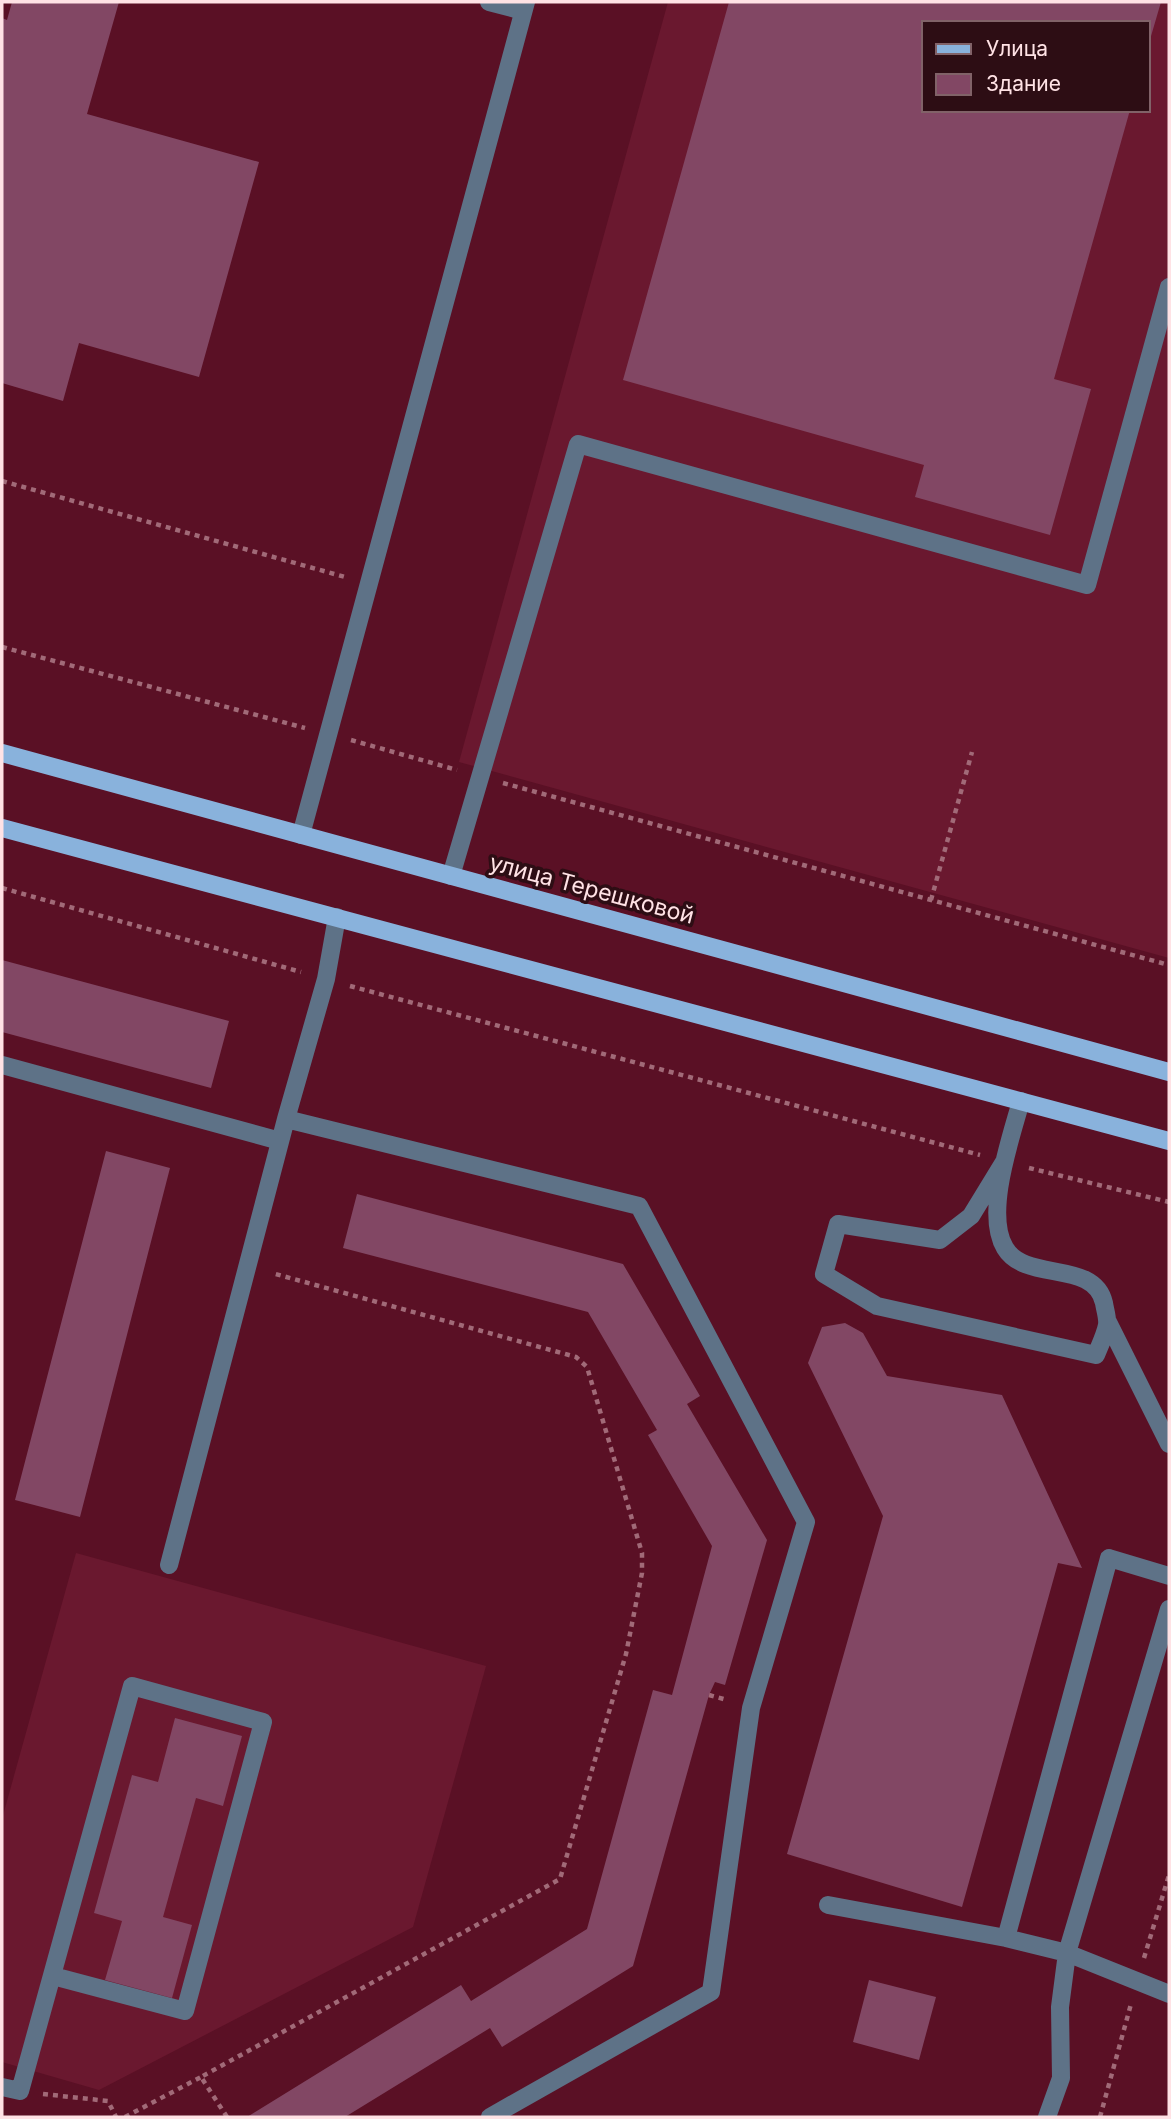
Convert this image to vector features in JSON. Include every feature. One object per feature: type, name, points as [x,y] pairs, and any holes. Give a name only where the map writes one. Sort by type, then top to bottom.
[{"type":"main road","name":"улица Терешковой","points":[[2,753],[1169,1072]]},
{"type":"main road","points":[[2,828],[1169,1141]]},
{"type":"lane","points":[[301,835],[524,6],[489,2]]},
{"type":"lane","points":[[452,876],[478,776],[578,444],[1087,584],[1169,286]]},
{"type":"lane","points":[[169,1565],[286,1118],[326,979],[337,917]]},
{"type":"lane","points":[[2,1065],[280,1141]]},
{"type":"lane","points":[[1021,1101],[1004,1162],[997,1223],[1006,1250],[1027,1265],[1086,1280],[1102,1295],[1108,1322],[1169,1444]]},
{"type":"lane","points":[[286,1118],[639,1206],[806,1522],[751,1708],[711,1992],[490,2117]]},
{"type":"lane","points":[[1004,1162],[971,1216],[940,1240],[838,1224],[824,1273],[877,1306],[1096,1355],[1108,1322]]},
{"type":"lane","points":[[1006,1938],[1109,1558],[1169,1576]]},
{"type":"lane","points":[[1047,2117],[1061,2078],[1060,2007],[1066,1953],[1169,1609]]},
{"type":"lane","points":[[11,2089],[53,1976],[132,1686],[263,1722],[185,2011],[53,1976]]},
{"type":"lane","points":[[828,1905],[1006,1938],[1066,1953],[1169,1994]]},
{"type":"path","points":[[2,481],[369,583]]},
{"type":"path","points":[[2,648],[328,734],[1169,965]]},
{"type":"path","points":[[931,900],[972,752]]},
{"type":"path","points":[[2,888],[326,979],[1004,1162],[1169,1202]]},
{"type":"path","points":[[125,2117],[560,1880],[626,1654],[642,1573],[642,1553],[587,1367],[576,1357],[247,1267]]},
{"type":"path","points":[[201,2077],[226,2117]]},
{"type":"path","points":[[11,2089],[108,2101],[116,2117]]},
{"type":"shaded area","points":[[668,2],[1169,2],[1169,958],[459,762]]},
{"type":"shaded area","points":[[76,1553],[486,1666],[413,1927],[99,2090],[2,2062],[2,1819]]},
{"type":"building","points":[[12,2],[119,2],[87,114],[259,162],[199,377],[79,343],[63,401],[2,383],[2,18],[7,20]]},
{"type":"building","points":[[729,2],[1161,2],[1150,40],[1150,21],[922,21],[922,112],[1129,112],[1054,379],[1091,389],[1050,535],[915,497],[924,465],[623,380]]},
{"type":"building","points":[[2,960],[229,1021],[211,1088],[2,1032]]},
{"type":"building","points":[[106,1151],[170,1168],[80,1517],[15,1500]]},
{"type":"building","points":[[357,1194],[623,1264],[700,1396],[687,1404],[767,1540],[725,1685],[715,1682],[709,1695],[633,1966],[502,2047],[490,2028],[345,2117],[247,2117],[461,1985],[471,2001],[587,1929],[653,1690],[672,1695],[712,1546],[648,1435],[657,1430],[588,1312],[343,1248]]},
{"type":"building","points":[[845,1323],[863,1333],[887,1376],[1002,1395],[1082,1568],[1058,1563],[962,1907],[787,1854],[883,1516],[808,1363],[822,1327]]},
{"type":"building","points":[[175,1718],[242,1736],[223,1806],[196,1798],[163,1917],[192,1925],[172,1998],[105,1980],[122,1921],[94,1913],[132,1775],[158,1782]]},
{"type":"building","points":[[869,1980],[936,1997],[919,2060],[853,2042]]}]
